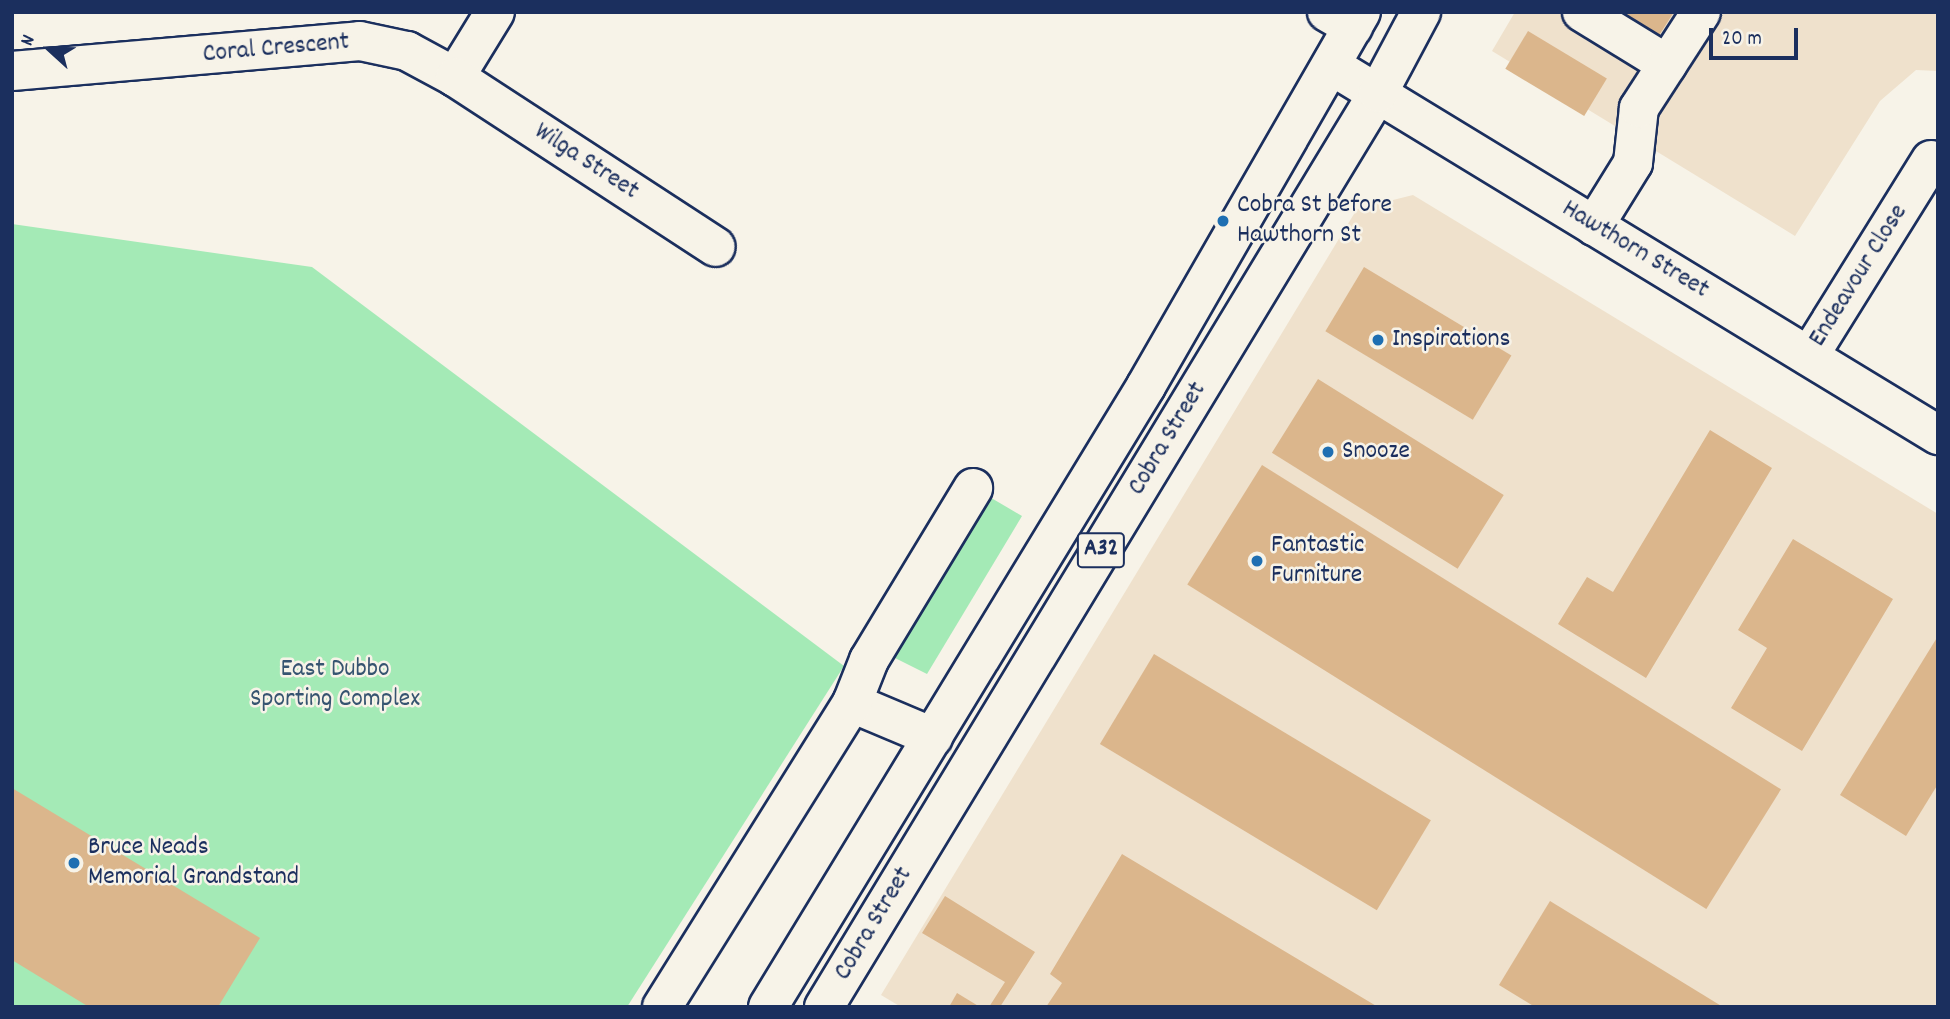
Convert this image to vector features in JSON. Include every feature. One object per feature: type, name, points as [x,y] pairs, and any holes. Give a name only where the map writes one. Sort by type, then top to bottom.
[{"type":"main road","points":[[456,77],[495,12]]},
{"type":"main road","name":"Cobra Street","points":[[824,1007],[1377,93],[1422,12]]},
{"type":"main road","points":[[1582,12],[1667,64]]},
{"type":"main road","points":[[1594,226],[1633,163],[1639,108],[1701,12]]},
{"type":"main road","name":"Cobra Street","points":[[768,1007],[1146,386],[1332,66],[1347,17]]},
{"type":"main road","name":"Coral Crescent","points":[[12,72],[360,41],[407,51],[456,77]]},
{"type":"main road","name":"Hawthorn Street","points":[[1332,66],[1938,435]]},
{"type":"main road","name":"Wilga Street","points":[[456,77],[716,247]]},
{"type":"main road","name":"Endeavour Close","points":[[1809,356],[1931,160]]},
{"type":"main road","points":[[662,1007],[852,703],[869,660],[972,488]]},
{"type":"main road","points":[[852,703],[933,737]]},
{"type":"shaded area","points":[[1515,12],[1938,12],[1938,71],[1916,70],[1880,101],[1795,236],[1492,51]]},
{"type":"shaded area","points":[[1413,195],[1938,514],[1938,1007],[901,1007],[881,995],[1357,209]]},
{"type":"green space","name":"East Dubbo Sporting Complex","points":[[12,224],[312,267],[844,666],[627,1007],[12,1007]]},
{"type":"green space","points":[[981,492],[1022,516],[927,674],[893,657]]},
{"type":"building","points":[[1616,12],[1674,12],[1658,37]]},
{"type":"building","points":[[1528,31],[1607,78],[1584,116],[1505,69]]},
{"type":"building","points":[[1364,267],[1511,356],[1473,420],[1325,331]]},
{"type":"building","points":[[1318,379],[1504,495],[1458,569],[1272,453]]},
{"type":"building","points":[[1710,430],[1772,468],[1646,678],[1558,624],[1587,577],[1613,592]]},
{"type":"building","points":[[1262,465],[1781,789],[1706,909],[1187,585]]},
{"type":"building","points":[[1793,539],[1893,599],[1802,751],[1731,708],[1767,648],[1738,630]]},
{"type":"building","points":[[1938,636],[1938,784],[1906,836],[1840,795]]},
{"type":"building","points":[[1154,654],[1431,820],[1377,910],[1100,744]]},
{"type":"building","name":"Bruce Neads Memorial Grandstand","points":[[12,788],[260,938],[218,1007],[89,1007],[12,960]]},
{"type":"building","points":[[1122,854],[1378,1007],[1046,1007],[1062,983],[1050,974]]},
{"type":"building","points":[[945,896],[1035,952],[1000,1007],[989,1007],[1005,982],[922,933]]},
{"type":"building","points":[[1550,901],[1723,1007],[1535,1007],[1499,985]]},
{"type":"building","points":[[957,993],[980,1007],[949,1007]]},
{"type":"place","name":"Cobra St before Hawthorn St","points":[[1223,221]]},
{"type":"place","name":"Inspirations","points":[[1378,340]]},
{"type":"place","name":"Snooze","points":[[1328,452]]},
{"type":"place","name":"Fantastic Furniture","points":[[1257,561]]},
{"type":"place","name":"Bruce Neads Memorial Grandstand","points":[[74,863]]}]
